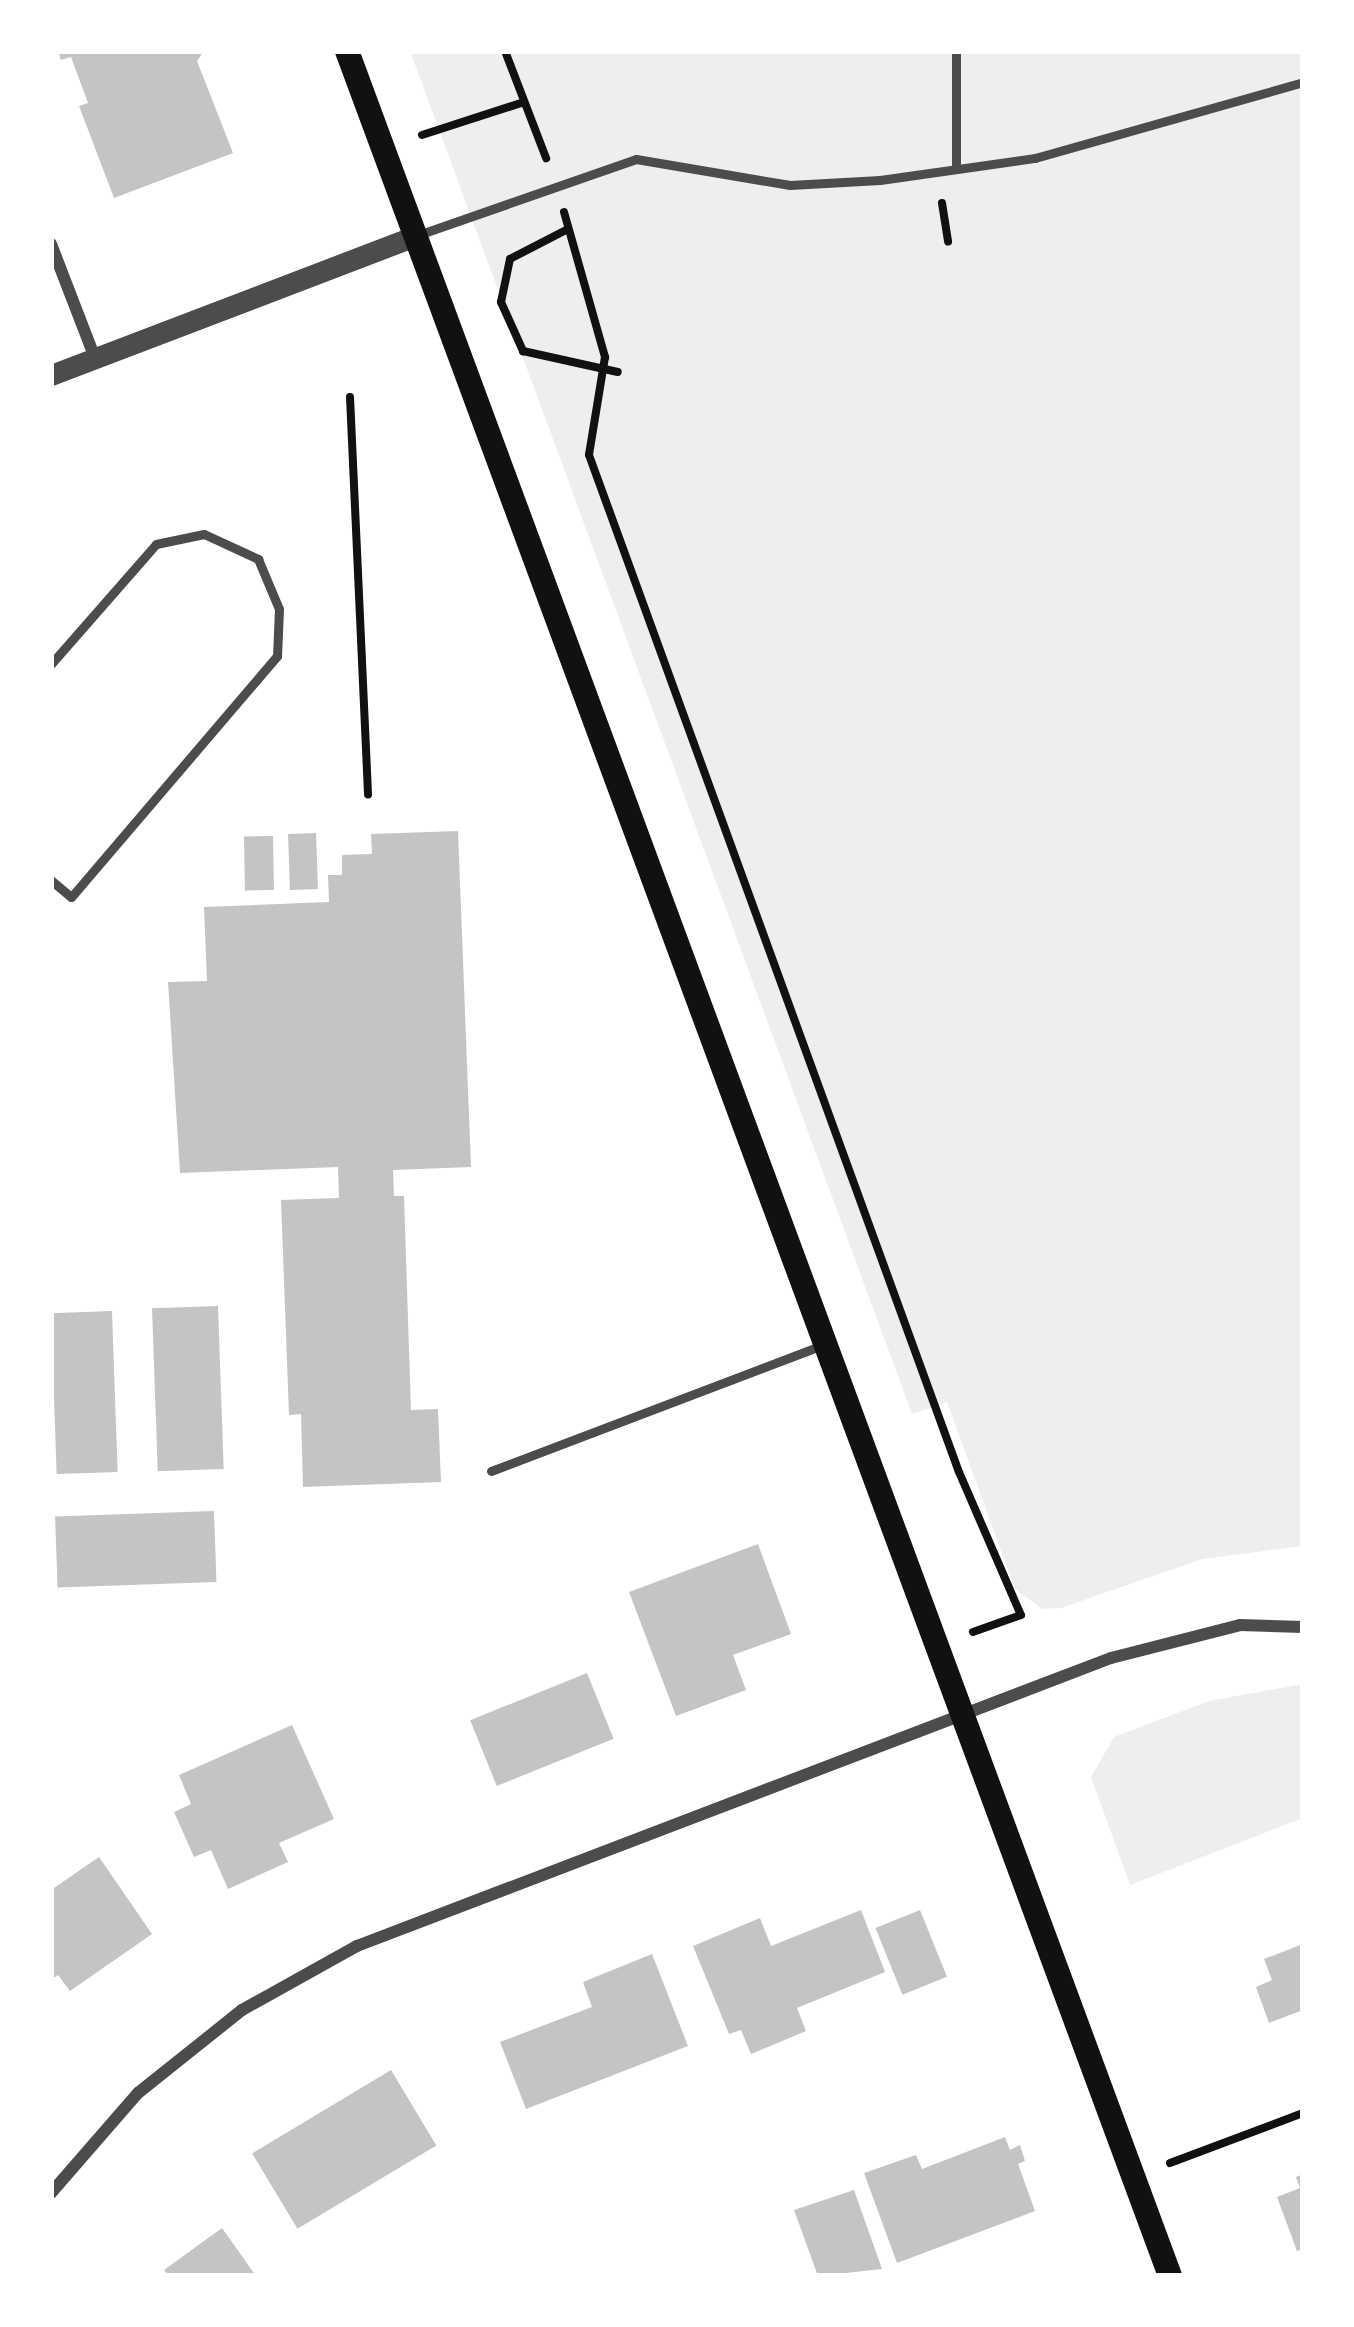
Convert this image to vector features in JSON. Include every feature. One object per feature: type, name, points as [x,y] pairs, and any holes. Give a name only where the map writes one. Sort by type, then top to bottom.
[{"type":"main road","points":[[347,51],[1170,2276]]},
{"type":"street","points":[[51,375],[416,236]]},
{"type":"street","points":[[51,244],[95,358]]},
{"type":"street","points":[[51,2193],[138,2093],[242,2010],[357,1946],[1133,1653],[1240,1625],[1303,1627]]},
{"type":"lane","points":[[956,51],[956,169]]},
{"type":"lane","points":[[416,236],[636,159],[790,185],[956,169],[1035,158],[1303,82]]},
{"type":"lane","points":[[51,664],[156,544],[204,534],[258,559],[279,609],[278,656],[71,897],[51,880]]},
{"type":"lane","points":[[491,1472],[825,1344]]},
{"type":"path","points":[[506,51],[556,187],[603,369],[589,455],[981,1532],[1021,1615],[939,1648]]},
{"type":"path","points":[[422,135],[524,102]]},
{"type":"path","points":[[568,229],[510,259],[501,302],[523,351],[618,371]]},
{"type":"path","points":[[350,397],[368,795]]},
{"type":"path","points":[[1133,2177],[1303,2113]]},
{"type":"shaded area","points":[[410,51],[1303,51],[1303,1546],[1202,1559],[1061,1608],[1042,1609],[1015,1589],[947,1402],[912,1414]]},
{"type":"shaded area","points":[[1303,1684],[1303,1818],[1130,1885],[1091,1777],[1114,1737],[1209,1701]]},
{"type":"building","points":[[58,51],[204,51],[197,61],[233,153],[114,198],[79,106],[88,103],[71,57],[61,60]]},
{"type":"building","points":[[458,831],[471,1167],[393,1170],[394,1196],[404,1196],[411,1410],[438,1409],[441,1482],[303,1487],[301,1414],[289,1415],[281,1200],[339,1198],[338,1167],[180,1173],[168,982],[207,981],[204,907],[329,902],[328,875],[342,875],[342,855],[372,854],[371,834]]},
{"type":"building","points":[[316,833],[318,889],[290,890],[288,834]]},
{"type":"building","points":[[273,836],[274,890],[245,890],[244,837]]},
{"type":"building","points":[[218,1306],[224,1469],[158,1471],[152,1308]]},
{"type":"building","points":[[112,1311],[118,1472],[57,1474],[51,1313]]},
{"type":"building","points":[[214,1511],[216,1582],[58,1588],[55,1517]]},
{"type":"building","points":[[758,1544],[791,1634],[733,1655],[746,1690],[676,1716],[629,1592]]},
{"type":"building","points":[[587,1673],[614,1739],[497,1786],[470,1720]]},
{"type":"building","points":[[292,1725],[334,1819],[279,1843],[288,1862],[228,1889],[211,1850],[194,1857],[174,1812],[191,1804],[179,1775]]},
{"type":"building","points":[[99,1857],[152,1934],[70,1991],[58,1975],[51,1980],[51,1890]]},
{"type":"building","points":[[861,1910],[885,1972],[797,2008],[806,2031],[751,2054],[741,2030],[729,2034],[693,1946],[760,1918],[771,1946]]},
{"type":"building","points":[[920,1910],[947,1977],[902,1995],[875,1928]]},
{"type":"building","points":[[1303,1944],[1303,2010],[1269,2023],[1256,1987],[1272,1980],[1264,1959]]},
{"type":"building","points":[[652,1954],[688,2046],[526,2109],[500,2042],[592,2007],[583,1982]]},
{"type":"building","points":[[391,2070],[436,2145],[297,2229],[252,2153]]},
{"type":"building","points":[[1005,2137],[1010,2150],[1020,2145],[1025,2161],[1018,2164],[1035,2211],[897,2263],[864,2173],[916,2155],[922,2169]]},
{"type":"building","points":[[1303,2174],[1303,2249],[1297,2251],[1277,2197],[1300,2188],[1296,2177]]},
{"type":"building","points":[[854,2190],[882,2269],[818,2276],[794,2210]]},
{"type":"building","points":[[222,2228],[256,2276],[169,2276],[164,2270]]}]
